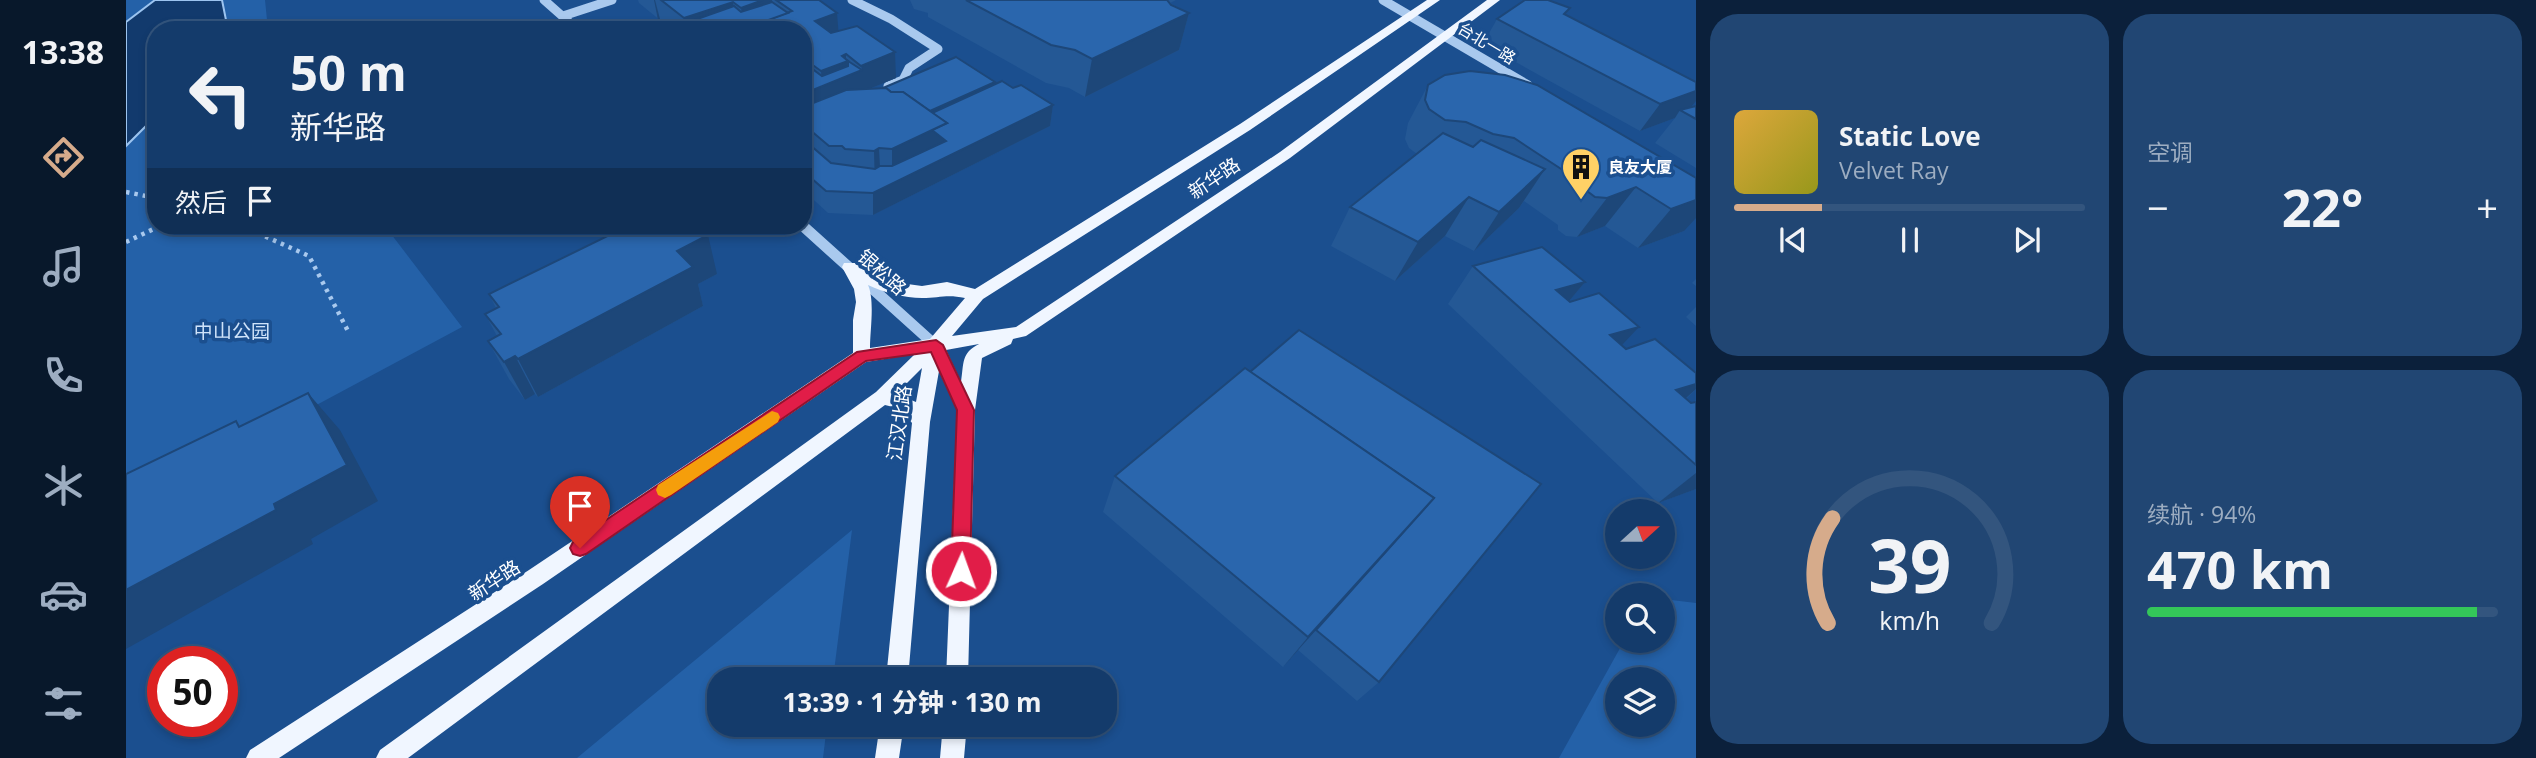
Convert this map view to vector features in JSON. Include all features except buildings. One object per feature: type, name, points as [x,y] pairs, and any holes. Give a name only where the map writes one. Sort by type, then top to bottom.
[{"type":"main road","name":"新华路","points":[[388,758],[882,397],[936,345],[977,295],[1245,127],[1434,0]]},
{"type":"main road","name":"新华路","points":[[258,758],[536,577],[862,356],[1020,332],[1285,155],[1494,0]]},
{"type":"main road","points":[[850,267],[877,283],[900,289],[922,292],[947,288],[977,295]]},
{"type":"main road","points":[[850,267],[862,289],[864,302],[861,320],[862,356]]},
{"type":"main road","points":[[957,667],[966,410],[974,354],[1020,332]]},
{"type":"main road","points":[[936,345],[966,410]]},
{"type":"main road","name":"江汉北路","points":[[898,667],[921,422],[936,345]]},
{"type":"main road","points":[[882,397],[907,404],[921,422]]},
{"type":"main road","points":[[887,758],[890,737]]},
{"type":"main road","points":[[952,758],[954,737]]},
{"type":"street","points":[[544,0],[568,21]]},
{"type":"street","points":[[563,16],[612,0]]},
{"type":"street","points":[[852,0],[891,19],[938,49],[909,68],[903,80],[878,91]]},
{"type":"street","points":[[1383,0],[1445,36]]},
{"type":"street","name":"台北一路","points":[[1445,36],[1542,93]]},
{"type":"street","name":"银松路","points":[[812,234],[936,345]]},
{"type":"path","points":[[126,192],[147,196]]},
{"type":"path","points":[[126,242],[147,232]]},
{"type":"path","points":[[262,235],[309,256],[349,333]]},
{"type":"green space","name":"中山公园","points":[[126,0],[265,0],[267,21],[147,21],[147,235],[392,235],[462,327],[126,507]]},
{"type":"green space","points":[[852,530],[835,667],[707,667],[707,737],[826,737],[823,758],[577,758]]},
{"type":"green space","points":[[1675,600],[1696,603],[1696,758],[1559,758],[1605,675],[1605,737],[1675,737],[1675,667],[1610,667],[1617,653],[1675,653]]},
{"type":"shaded area","points":[[155,0],[222,0],[226,21],[147,21],[147,125],[126,146],[126,22]]},
{"type":"slow traffic","points":[[665,490],[772,417]]},
{"type":"place","name":"良友大厦","points":[[1581,201]]},
{"type":"route","points":[[580,548],[862,356],[936,345],[966,410],[961,571]]}]
